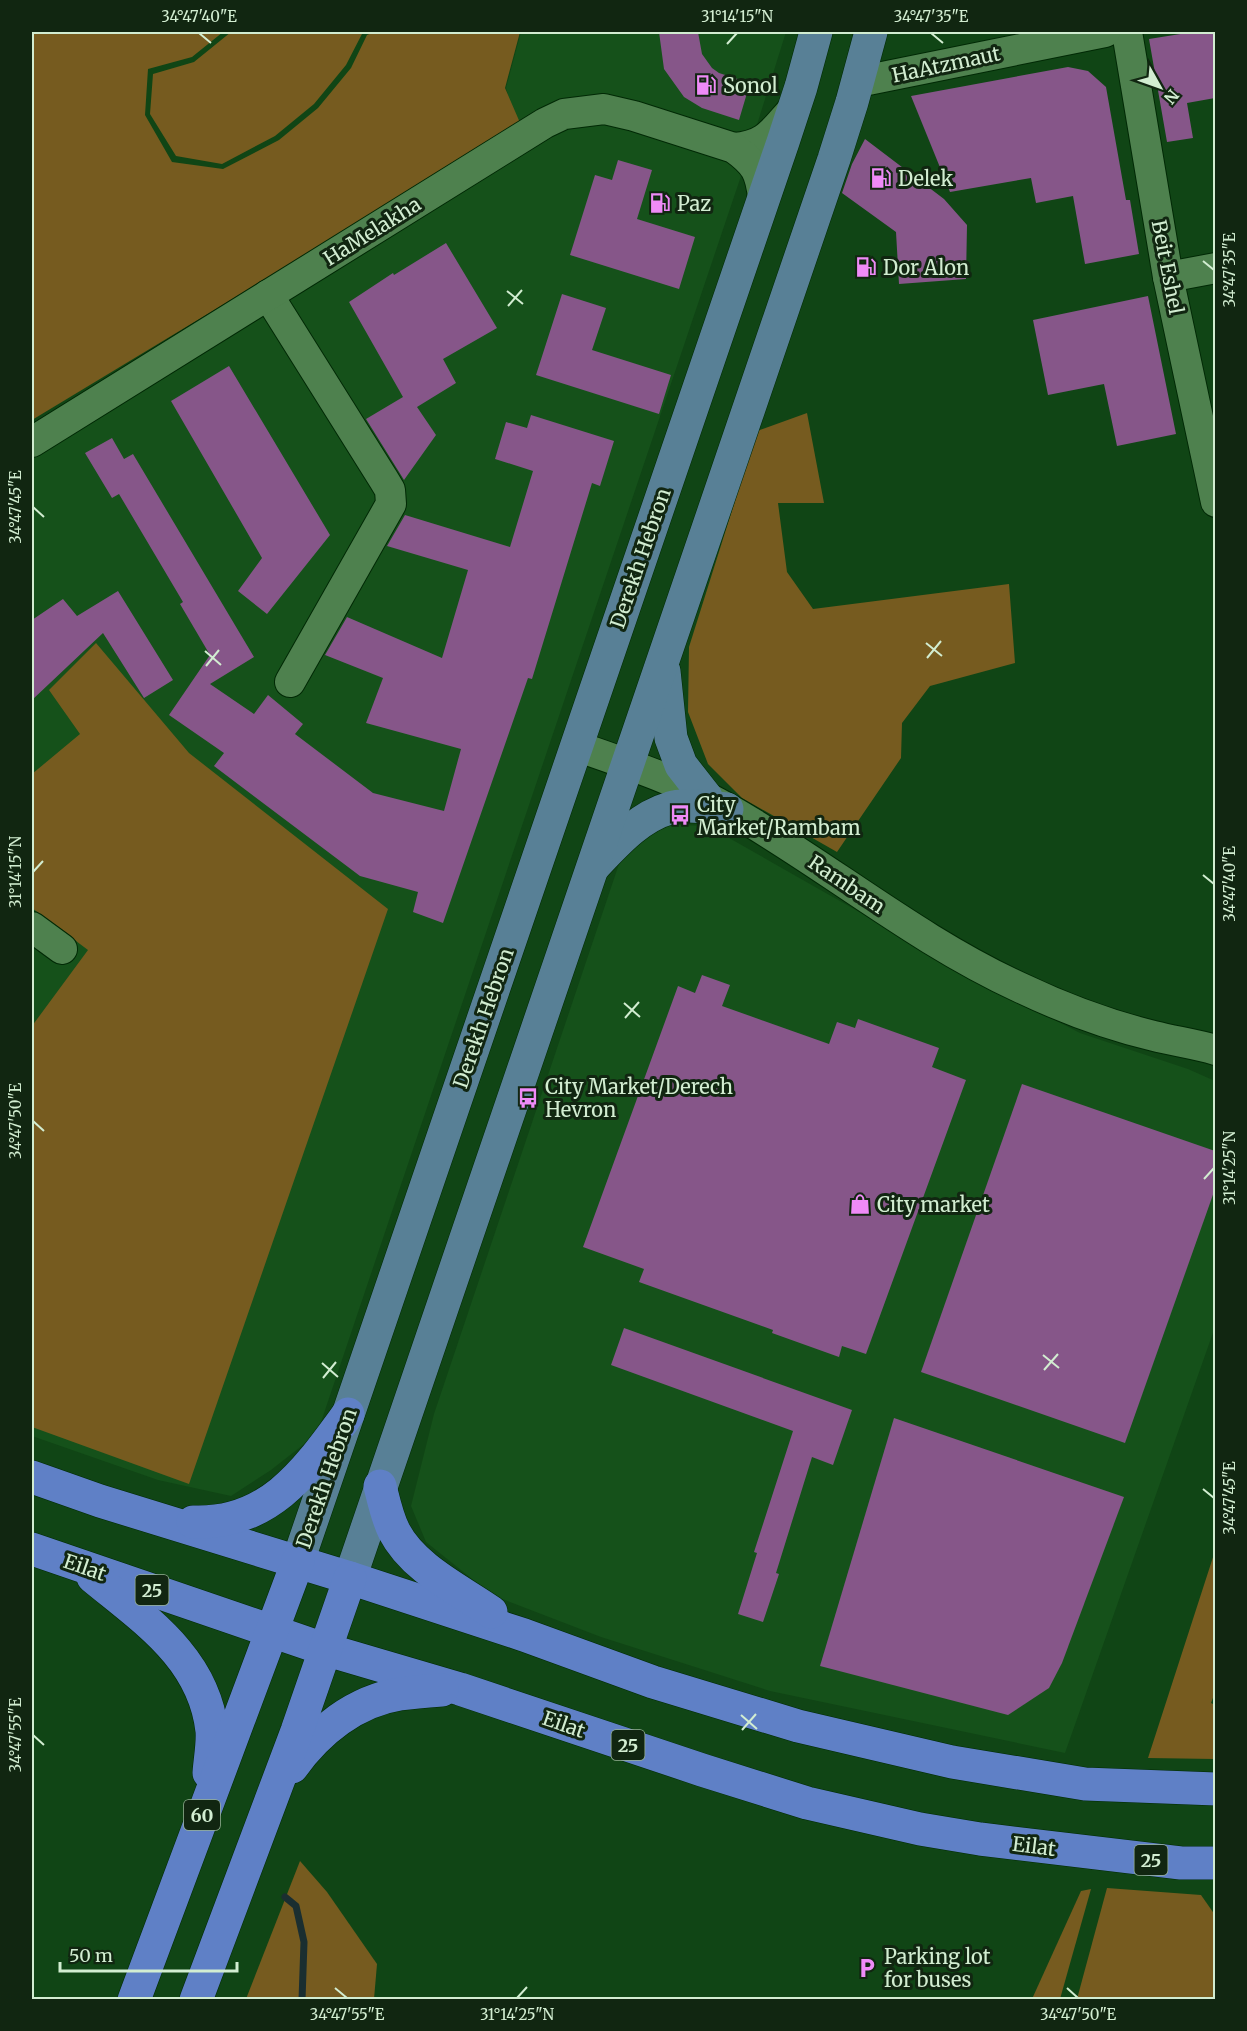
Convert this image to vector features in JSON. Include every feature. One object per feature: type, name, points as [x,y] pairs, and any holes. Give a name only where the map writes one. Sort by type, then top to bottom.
[{"type":"highway","points":[[149,1516],[195,1522],[236,1519],[271,1501],[301,1475],[348,1414]]},
{"type":"highway","points":[[32,1477],[524,1635],[653,1682],[798,1726],[952,1762],[1085,1784],[1215,1789]]},
{"type":"highway","points":[[380,1486],[386,1511],[395,1532],[407,1550],[428,1569],[524,1635]]},
{"type":"highway","name":"Eilat","points":[[32,1549],[324,1649],[460,1689],[691,1767],[807,1803],[908,1827],[1024,1845],[1181,1863],[1215,1863]]},
{"type":"highway","name":"Derekh Hebron","points":[[134,2000],[298,1561]]},
{"type":"highway","points":[[78,1564],[164,1636],[188,1664],[204,1699],[212,1732],[206,1806]]},
{"type":"highway","points":[[196,2000],[350,1578]]},
{"type":"highway","points":[[273,1793],[306,1748],[328,1726],[361,1706],[399,1694],[460,1689]]},
{"type":"main road","name":"Derekh Hebron","points":[[298,1561],[793,109],[816,32]]},
{"type":"main road","points":[[350,1578],[830,169],[858,82],[871,32]]},
{"type":"main road","points":[[663,657],[671,738],[681,765],[716,803]]},
{"type":"main road","points":[[590,870],[620,839],[646,818],[672,807],[716,803]]},
{"type":"street","name":"HaAtzmaut","points":[[858,82],[1105,32]]},
{"type":"street","name":"Beit Eshel","points":[[1127,32],[1168,277],[1215,502]]},
{"type":"street","name":"HaMelakha","points":[[32,442],[545,123],[564,114],[604,109],[634,116],[734,148],[746,157],[760,175],[763,197]]},
{"type":"street","points":[[734,148],[751,147],[760,143],[793,109]]},
{"type":"street","points":[[1168,277],[1215,268]]},
{"type":"street","points":[[268,295],[390,490],[391,504],[290,682]]},
{"type":"street","name":"Rambam","points":[[576,746],[688,788],[716,803],[799,852],[916,930],[1020,988],[1116,1026],[1215,1050]]},
{"type":"street","points":[[32,927],[62,949]]},
{"type":"street","name":"Rambam","points":[[1116,1026],[1172,1032],[1215,1030]]},
{"type":"shaded area","points":[[32,32],[223,32],[192,57],[148,69],[145,115],[172,162],[223,169],[279,140],[318,108],[351,68],[367,35],[374,32],[520,32],[505,88],[521,125],[32,420]]},
{"type":"shaded area","points":[[231,32],[363,32],[346,65],[314,104],[275,136],[222,164],[176,156],[150,114],[153,74],[194,62]]},
{"type":"shaded area","points":[[521,32],[786,32],[740,179],[317,1434],[271,1470],[231,1496],[158,1480],[32,1436],[32,425],[516,124],[506,88]]},
{"type":"shaded area","points":[[807,413],[824,503],[778,503],[787,572],[813,609],[1009,584],[1015,663],[930,686],[902,723],[901,758],[837,852],[742,798],[708,764],[688,712],[689,647],[757,431]]},
{"type":"shaded area","points":[[96,643],[189,753],[388,909],[189,1484],[32,1427],[32,1026],[88,950],[32,908],[32,774],[80,734],[49,690]]},
{"type":"shaded area","name":"City market","points":[[653,824],[708,826],[1000,992],[1080,1033],[1188,1069],[1215,1081],[1215,1327],[1065,1753],[770,1691],[601,1637],[492,1595],[426,1542],[411,1506],[434,1414],[622,855]]},
{"type":"shaded area","points":[[1215,1551],[1216,1690],[1211,1703],[1215,1705],[1215,1759],[1148,1758]]},
{"type":"shaded area","points":[[300,1861],[327,1892],[377,1964],[374,1999],[246,1999]]},
{"type":"shaded area","points":[[1107,1888],[1201,1895],[1215,1915],[1215,1999],[1077,1999]]},
{"type":"shaded area","points":[[1091,1889],[1060,1999],[1032,1999],[1081,1891]]},
{"type":"building","points":[[659,32],[698,32],[702,54],[712,68],[719,73],[750,83],[739,120],[702,108],[684,97],[664,69]]},
{"type":"building","points":[[1193,32],[1215,32],[1215,98],[1187,103],[1193,138],[1167,142],[1149,39]]},
{"type":"building","points":[[1068,67],[1088,71],[1106,87],[1126,200],[1130,200],[1139,254],[1085,264],[1073,196],[1036,203],[1031,178],[950,192],[911,96]]},
{"type":"building","points":[[865,139],[944,199],[967,225],[966,279],[899,284],[896,232],[842,193],[852,164]]},
{"type":"building","points":[[618,160],[652,170],[637,219],[695,237],[679,289],[570,255],[595,175],[612,180]]},
{"type":"building","points":[[446,243],[497,328],[443,359],[456,383],[417,407],[436,435],[404,480],[366,419],[403,397],[349,302],[393,273],[394,275]]},
{"type":"building","points":[[562,294],[606,308],[592,350],[671,375],[659,414],[536,375]]},
{"type":"building","points":[[1148,296],[1176,434],[1117,446],[1104,384],[1048,395],[1033,320]]},
{"type":"building","points":[[229,366],[330,535],[267,614],[238,591],[262,558],[171,401]]},
{"type":"building","points":[[531,415],[614,441],[600,486],[592,483],[532,679],[528,678],[443,923],[413,912],[418,892],[360,876],[214,766],[224,753],[169,715],[210,655],[180,604],[183,602],[119,494],[112,498],[85,453],[112,438],[124,459],[133,454],[254,657],[210,684],[254,714],[268,695],[303,724],[295,734],[373,793],[444,811],[461,749],[366,723],[383,678],[325,655],[347,617],[442,658],[468,570],[387,546],[405,515],[510,547],[533,471],[495,459],[506,422],[527,428]]},
{"type":"building","points":[[118,591],[173,680],[144,698],[103,633],[32,700],[32,620],[63,599],[77,616]]},
{"type":"building","points":[[702,975],[730,985],[722,1006],[829,1044],[837,1022],[855,1028],[858,1019],[939,1048],[932,1067],[966,1080],[866,1354],[842,1346],[839,1357],[772,1333],[773,1330],[639,1282],[644,1269],[583,1247],[678,986],[695,993]]},
{"type":"building","points":[[1022,1084],[1215,1151],[1215,1189],[1125,1443],[921,1372]]},
{"type":"building","points":[[624,1328],[852,1410],[833,1465],[812,1457],[763,1622],[738,1614],[757,1553],[754,1552],[793,1431],[611,1365]]},
{"type":"building","points":[[894,1418],[1124,1497],[1062,1663],[1049,1688],[1008,1715],[820,1666]]},
{"type":"waterway","points":[[285,1897],[296,1906],[304,1942],[302,2000]]},
{"type":"place","name":"Sonol","points":[[706,85]]},
{"type":"place","name":"Delek","points":[[881,178]]},
{"type":"place","name":"Paz","points":[[660,203]]},
{"type":"place","name":"Dor Alon","points":[[866,267]]},
{"type":"place","name":"City Market/Rambam","points":[[680,815]]},
{"type":"place","name":"City Market/Derech Hevron","points":[[528,1098]]},
{"type":"place","name":"City market","points":[[860,1204]]},
{"type":"place","name":"Parking lot for buses","points":[[867,1968]]}]
